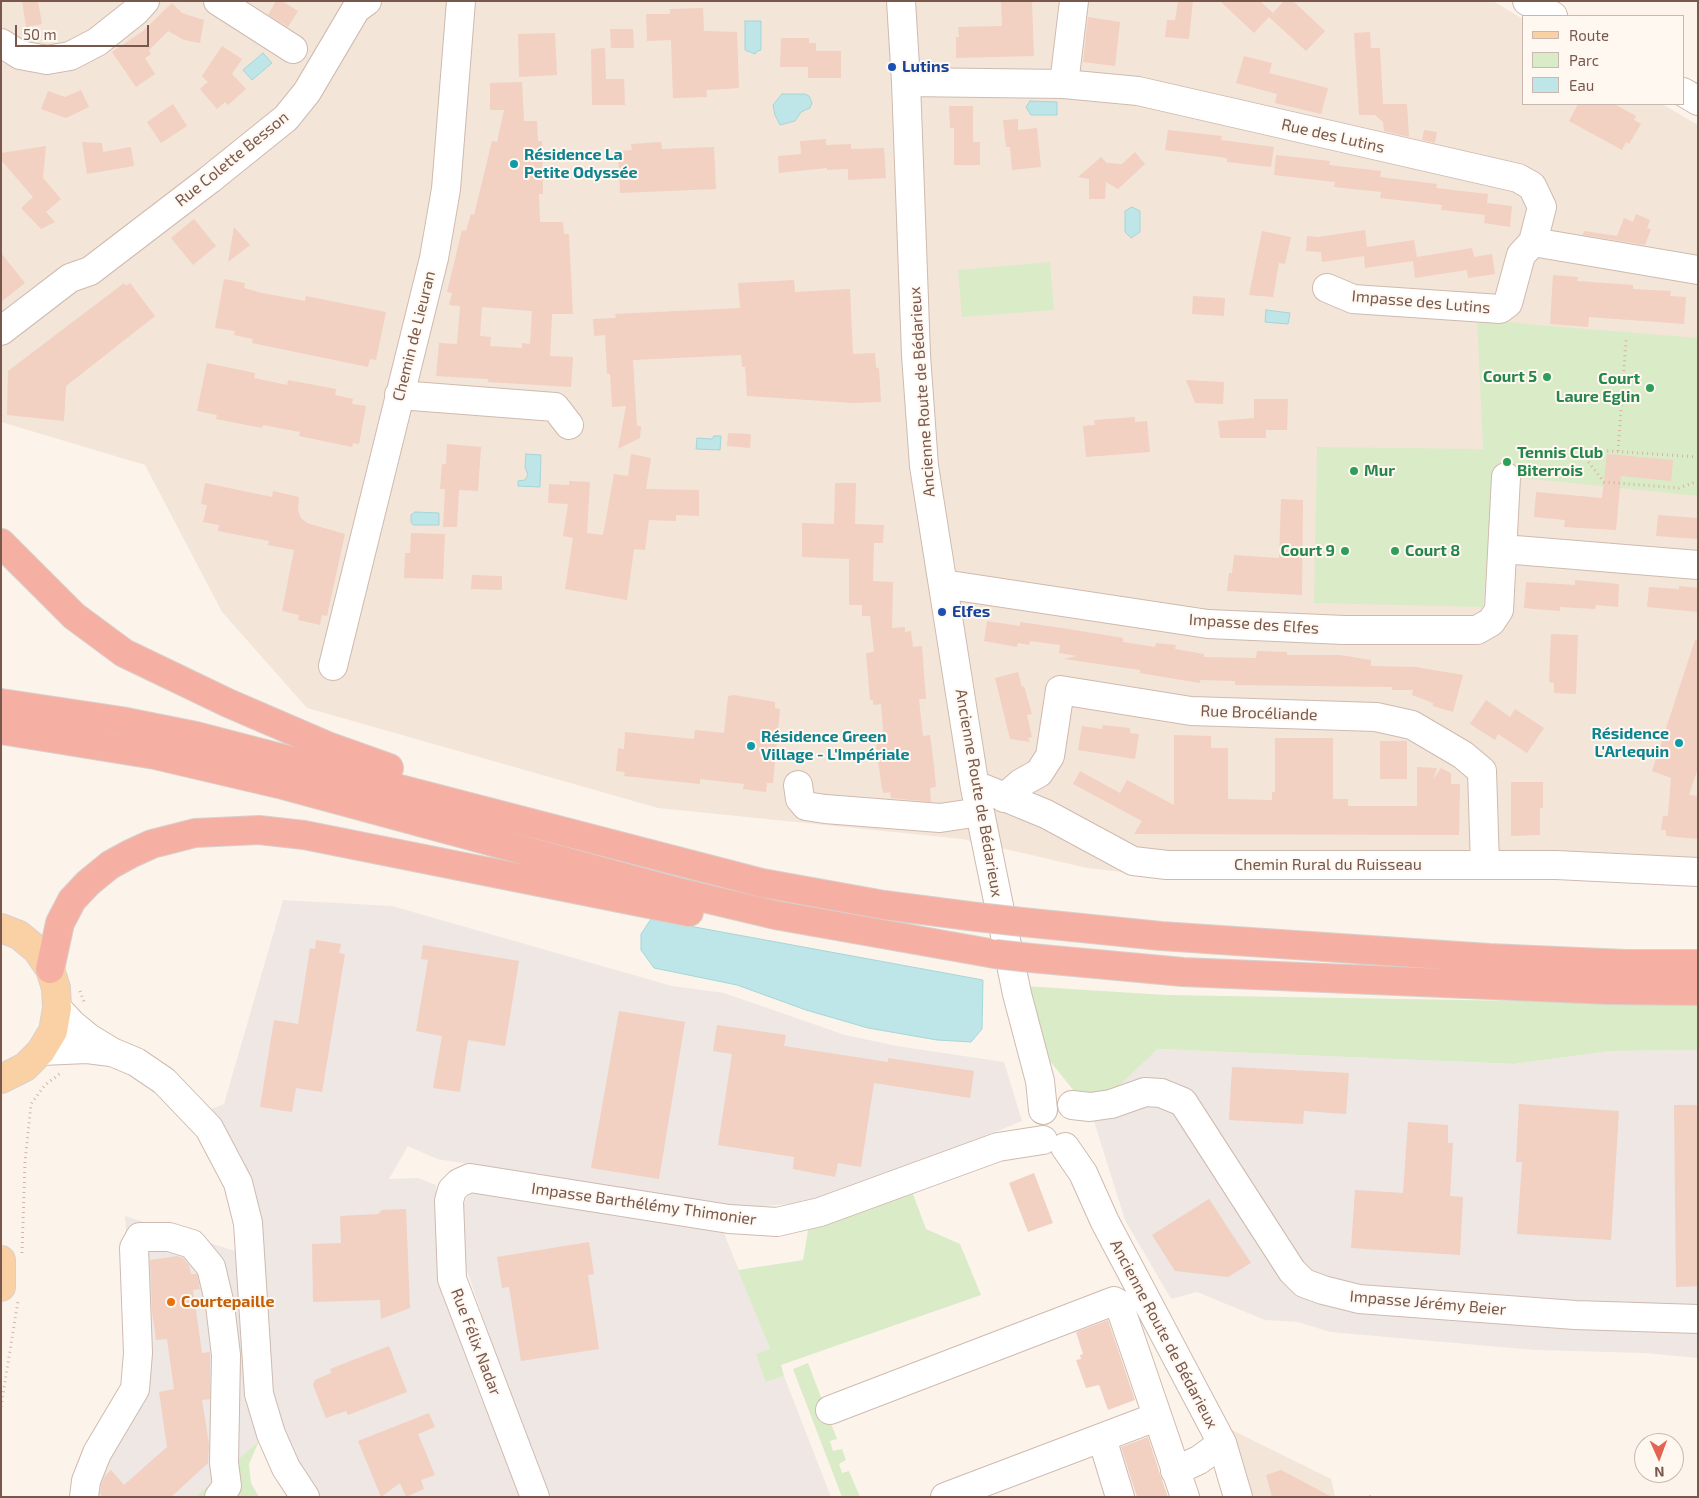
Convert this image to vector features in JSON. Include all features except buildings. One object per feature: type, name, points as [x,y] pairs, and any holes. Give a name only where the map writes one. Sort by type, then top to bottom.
[{"type":"highway","points":[[1,543],[74,616],[124,653],[228,704],[321,743],[496,804],[551,829]]},
{"type":"highway","points":[[1,703],[121,721],[196,736],[296,760],[699,868],[813,894],[977,917],[1170,937],[1489,958],[1698,964]]},
{"type":"highway","points":[[1,730],[99,745],[205,766],[347,801],[674,891],[775,915],[962,950],[1183,972],[1609,990],[1698,991]]},
{"type":"highway","points":[[50,969],[60,923],[72,900],[110,865],[152,844],[174,837],[195,833],[259,830],[304,835],[870,948],[962,950]]},
{"type":"main road","points":[[1,928],[19,935],[37,950],[50,969],[56,988],[57,1008],[53,1031],[41,1051],[25,1067],[2,1085]]},
{"type":"main road","points":[[10,1290],[12,1257]]},
{"type":"street","points":[[1,43],[20,55],[29,57],[47,60],[70,56],[97,42],[136,12],[145,1]]},
{"type":"street","points":[[218,1],[293,49]]},
{"type":"street","name":"Rue Colette Besson","points":[[1,331],[70,278],[90,271],[286,118],[307,92],[356,9],[368,1]]},
{"type":"street","name":"Chemin de Lieuran","points":[[333,666],[434,258],[446,189],[461,1]]},
{"type":"street","name":"Ancienne Route de Bédarieux","points":[[901,1],[917,364],[924,466],[978,800],[1017,994],[1030,1044],[1083,1173],[1105,1222],[1222,1443],[1238,1497]]},
{"type":"street","points":[[1064,84],[1074,1]]},
{"type":"street","points":[[1528,1],[1551,15]]},
{"type":"street","name":"Rue des Lutins","points":[[906,82],[1064,84],[1138,91],[1518,178],[1532,186],[1542,206],[1533,242]]},
{"type":"street","points":[[1684,93],[1698,101]]},
{"type":"street","points":[[1533,242],[1698,270]]},
{"type":"street","name":"Impasse des Lutins","points":[[1327,288],[1353,299],[1500,309],[1508,303],[1521,255],[1533,242]]},
{"type":"street","name":"Rue Colette Besson","points":[[1,350],[80,287],[90,271]]},
{"type":"street","points":[[399,395],[555,407],[569,424]]},
{"type":"street","name":"Impasse des Elfes","points":[[943,584],[1208,624],[1344,630],[1477,630],[1491,622],[1499,610],[1506,477]]},
{"type":"street","points":[[1503,549],[1698,565]]},
{"type":"street","name":"Rue Brocéliande","points":[[1004,798],[1022,783],[1040,773],[1050,756],[1060,690],[1191,711],[1376,717],[1412,725],[1463,755],[1482,771],[1485,865]]},
{"type":"street","points":[[798,785],[800,799],[806,806],[825,809],[940,818],[978,800]]},
{"type":"street","name":"Chemin Rural du Ruisseau","points":[[978,800],[985,789],[1046,814],[1133,861],[1167,865],[1556,865],[1698,872]]},
{"type":"street","points":[[57,1008],[99,1051]]},
{"type":"street","points":[[41,1051],[99,1051],[136,1062],[164,1081],[210,1128],[238,1183],[248,1223],[259,1394],[268,1425],[286,1468],[305,1497]]},
{"type":"street","name":"Impasse Jérémy Beier","points":[[1062,1123],[1090,1107],[1111,1104],[1145,1092],[1161,1093],[1183,1102],[1292,1271],[1304,1283],[1314,1287],[1359,1299],[1575,1315],[1698,1319]]},
{"type":"street","name":"Impasse Barthélémy Thimonier","points":[[458,1183],[470,1178],[729,1219],[777,1222],[820,1212],[1062,1123]]},
{"type":"street","name":"Rue Félix Nadar","points":[[458,1183],[452,1190],[449,1201],[452,1279],[535,1497]]},
{"type":"street","points":[[84,1497],[86,1481],[97,1453],[134,1389],[138,1353],[134,1248],[140,1237],[169,1237],[192,1244],[211,1266],[220,1305],[226,1355],[224,1463],[227,1486],[219,1497]]},
{"type":"street","points":[[830,1410],[1114,1300],[1119,1304],[1156,1417],[1185,1497]]},
{"type":"street","points":[[226,1355],[256,1351]]},
{"type":"street","points":[[945,1497],[1156,1417]]},
{"type":"street","points":[[1102,1438],[1120,1497]]},
{"type":"street","points":[[1175,1470],[1200,1460],[1222,1443]]},
{"type":"path","points":[[1618,451],[1626,340]]},
{"type":"path","points":[[1698,457],[1618,451],[1597,451],[1583,455],[1604,482],[1679,488],[1698,480]]},
{"type":"path","points":[[78,988],[85,1005]]},
{"type":"path","points":[[12,1257],[31,1104],[45,1085],[74,1063],[99,1051]]},
{"type":"path","points":[[1,1407],[10,1290]]},
{"type":"shaded area","points":[[1,1],[1493,1],[1522,18],[1522,105],[1664,105],[1698,125],[1698,874],[1157,876],[1087,868],[962,839],[658,808],[307,708],[222,612],[145,465],[1,422]]},
{"type":"shaded area","points":[[283,900],[392,906],[672,986],[724,993],[845,1035],[897,1046],[1004,1062],[1022,1121],[872,1182],[818,1200],[748,1207],[708,1203],[437,1159],[408,1146],[389,1179],[418,1178],[436,1185],[437,1260],[442,1290],[474,1380],[521,1497],[322,1497],[306,1479],[284,1431],[272,1391],[251,1183],[240,1154],[211,1109],[224,1104]]},
{"type":"shaded area","points":[[1158,1049],[1513,1064],[1611,1051],[1698,1050],[1698,1358],[1644,1353],[1535,1350],[1330,1332],[1298,1322],[1265,1320],[1197,1292],[1171,1299],[1125,1220],[1091,1112]]},
{"type":"shaded area","points":[[474,1193],[724,1233],[770,1349],[766,1382],[784,1376],[831,1497],[549,1497],[506,1385],[464,1262],[463,1206],[467,1197]]},
{"type":"shaded area","points":[[125,1216],[235,1251],[248,1408],[259,1441],[195,1497],[72,1497],[125,1386],[132,1312]]},
{"type":"shaded area","points":[[1230,1429],[1331,1479],[1335,1497],[1253,1497]]},
{"type":"green space","points":[[1050,262],[1054,310],[962,317],[958,270]]},
{"type":"green space","name":"Tennis Club Biterrois","points":[[1477,317],[1526,324],[1698,338],[1698,496],[1494,475],[1483,607],[1314,603],[1317,447],[1483,449]]},
{"type":"green space","points":[[1024,986],[1166,995],[1698,1004],[1698,1050],[1611,1051],[1513,1064],[1158,1049],[1091,1112],[1041,1050]]},
{"type":"green space","points":[[910,1186],[926,1229],[960,1244],[981,1295],[781,1365],[784,1376],[766,1382],[756,1354],[770,1349],[738,1270],[803,1260],[810,1219]]},
{"type":"green space","points":[[808,1363],[837,1439],[830,1441],[833,1451],[842,1449],[846,1460],[839,1464],[842,1473],[849,1471],[860,1497],[842,1497],[793,1369]]},
{"type":"green space","points":[[259,1441],[249,1464],[251,1483],[259,1497],[195,1497]]},
{"type":"water","points":[[745,21],[761,21],[761,50],[755,54],[745,50]]},
{"type":"water","points":[[263,53],[272,63],[252,80],[243,70]]},
{"type":"water","points":[[782,94],[805,94],[809,96],[812,103],[810,108],[801,112],[795,121],[780,125],[773,105]]},
{"type":"water","points":[[1030,101],[1057,102],[1057,115],[1031,115],[1026,107]]},
{"type":"water","points":[[1132,207],[1140,211],[1140,232],[1131,238],[1125,232],[1125,211]]},
{"type":"water","points":[[1266,310],[1290,313],[1288,324],[1265,322]]},
{"type":"water","points":[[714,436],[721,436],[720,450],[696,449],[697,438],[712,439]]},
{"type":"water","points":[[526,454],[541,455],[540,487],[518,486],[518,481],[525,480],[528,475],[525,467]]},
{"type":"water","points":[[415,512],[439,513],[439,525],[413,525],[411,515]]},
{"type":"water","points":[[651,919],[983,980],[982,1029],[971,1042],[937,1040],[868,1028],[806,1010],[737,985],[654,968],[641,950],[641,934]]},
{"type":"place","name":"Lutins","points":[[892,67]]},
{"type":"place","name":"Résidence La Petite Odyssée","points":[[514,164]]},
{"type":"place","name":"Court 5","points":[[1547,377]]},
{"type":"place","name":"Court Laure Eglin","points":[[1650,388]]},
{"type":"place","name":"Tennis Club Biterrois","points":[[1507,462]]},
{"type":"place","name":"Mur","points":[[1354,471]]},
{"type":"place","name":"Court 9","points":[[1345,551]]},
{"type":"place","name":"Court 8","points":[[1395,551]]},
{"type":"place","name":"Elfes","points":[[942,612]]},
{"type":"place","name":"Résidence L'Arlequin","points":[[1679,743]]},
{"type":"place","name":"Résidence Green Village - L'Impériale","points":[[751,746]]},
{"type":"place","name":"Courtepaille","points":[[171,1302]]}]
